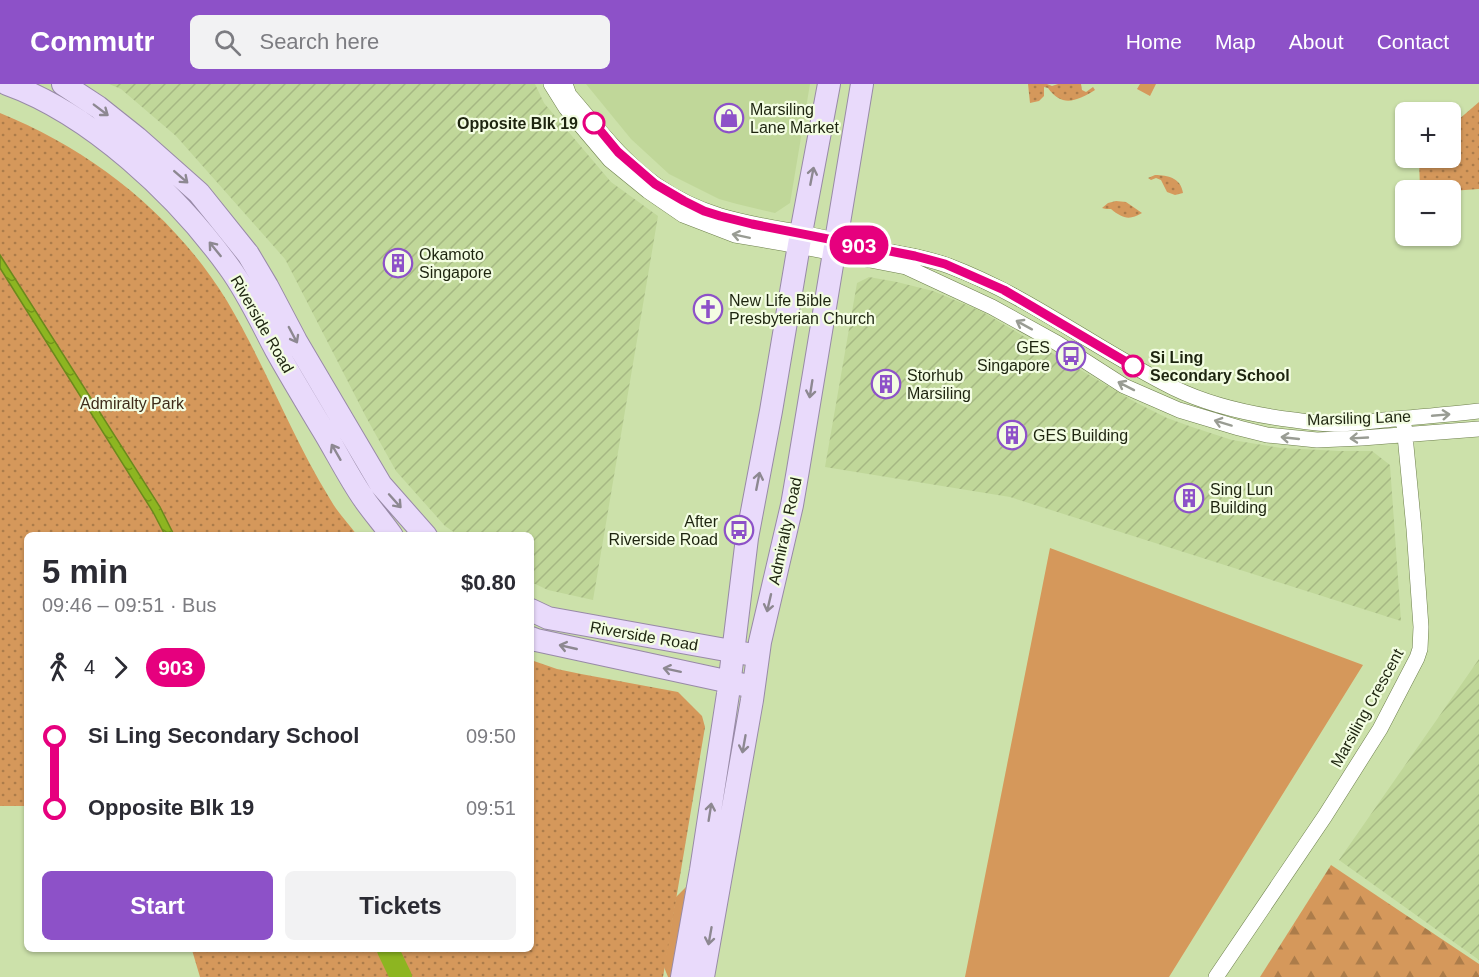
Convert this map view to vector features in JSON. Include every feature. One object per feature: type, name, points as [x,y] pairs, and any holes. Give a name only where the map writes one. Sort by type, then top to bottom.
[{"type":"main road","name":"Riverside Road","points":[[7,84],[28,92],[74,118],[125,156],[181,208],[229,267],[247,294],[277,351],[363,498],[389,532]]},
{"type":"main road","name":"Riverside Road","points":[[63,84],[98,107],[137,138],[206,201],[248,254],[296,341],[381,485],[422,532]]},
{"type":"main road","name":"Admiralty Road","points":[[682,977],[701,870],[734,652],[747,538],[829,84]]},
{"type":"main road","name":"Admiralty Road","points":[[703,977],[758,656],[792,505],[862,84]]},
{"type":"main road","name":"Riverside Road","points":[[534,611],[548,618],[758,656]]},
{"type":"main road","name":"Riverside Road","points":[[534,639],[729,683],[754,686]]},
{"type":"street","name":"Marsiling Lane","points":[[551,84],[566,108],[610,160],[648,191],[683,215],[735,236],[800,240]]},
{"type":"street","name":"Marsiling Lane","points":[[565,84],[569,94],[618,152],[655,184],[684,201],[720,216],[800,240],[906,267],[992,307],[1056,343],[1124,386],[1179,410],[1267,435],[1317,440],[1479,429]]},
{"type":"street","name":"Marsiling Lane","points":[[834,247],[915,256],[945,264],[985,280],[1145,372],[1185,393],[1219,405],[1270,417],[1334,424],[1479,411]]},
{"type":"street","name":"Marsiling Crescent","points":[[1216,977],[1325,816],[1380,729],[1420,650],[1421,627],[1414,529],[1403,418]]},
{"type":"shaded area","points":[[109,84],[535,84],[544,103],[611,182],[658,216],[593,600],[548,590],[534,583],[534,532],[454,532],[445,526],[396,471],[285,259],[176,136],[121,89]]},
{"type":"shaded area","points":[[586,84],[810,84],[790,203],[775,213],[737,204],[719,199],[669,174],[631,139]]},
{"type":"shaded area","points":[[869,277],[933,291],[981,311],[1135,402],[1167,418],[1195,428],[1232,440],[1281,448],[1372,451],[1390,465],[1401,621],[1010,497],[825,467],[857,283]]},
{"type":"shaded area","points":[[1479,659],[1479,960],[1339,860]]},
{"type":"green space","points":[[1028,84],[1052,86],[1081,84],[1082,90],[1086,92],[1093,87],[1095,90],[1070,101],[1059,98],[1044,87],[1044,96],[1039,101],[1030,103]]},
{"type":"green space","points":[[1140,84],[1156,84],[1150,96],[1137,89]]},
{"type":"green space","points":[[1479,102],[1479,189],[1461,190],[1461,180],[1420,180],[1419,168],[1461,168],[1461,117]]},
{"type":"green space","name":"Admiralty Park","points":[[0,113],[34,128],[99,166],[157,214],[183,241],[227,301],[316,475],[336,508],[355,532],[24,532],[24,806],[0,806]]},
{"type":"green space","points":[[1155,175],[1173,178],[1180,184],[1183,193],[1175,195],[1167,192],[1161,180],[1148,178]]},
{"type":"green space","points":[[1116,201],[1126,202],[1142,213],[1126,217],[1111,209],[1102,208]]},
{"type":"green space","points":[[1050,548],[1363,665],[1169,977],[965,977]]},
{"type":"green space","points":[[534,661],[557,669],[678,692],[702,716],[705,727],[663,977],[200,977],[193,952],[534,952]]},
{"type":"green space","points":[[1331,865],[1479,964],[1479,977],[1260,977]]},
{"type":"green space","points":[[686,887],[673,977],[668,977],[664,967],[676,897]]},
{"type":"water","points":[[0,255],[160,507],[172,532],[163,532],[0,268]]},
{"type":"waterway","points":[[389,952],[401,977]]},
{"type":"bus line","name":"903","points":[[594,123],[618,152],[655,184],[704,211],[752,224],[945,264],[1004,290],[1133,366]]},
{"type":"place","name":"Marsiling Lane Market","points":[[729,118]]},
{"type":"place","name":"Opposite Blk 19","points":[[594,123]]},
{"type":"place","name":"Okamoto Singapore","points":[[398,263]]},
{"type":"place","name":"New Life Bible Presbyterian Church","points":[[708,309]]},
{"type":"place","name":"GES Singapore","points":[[1071,356]]},
{"type":"place","name":"Si Ling Secondary School","points":[[1133,366]]},
{"type":"place","name":"Storhub Marsiling","points":[[886,384]]},
{"type":"place","name":"GES Building","points":[[1012,435]]},
{"type":"place","name":"Sing Lun Building","points":[[1189,498]]},
{"type":"place","name":"After Riverside Road","points":[[739,530]]}]
